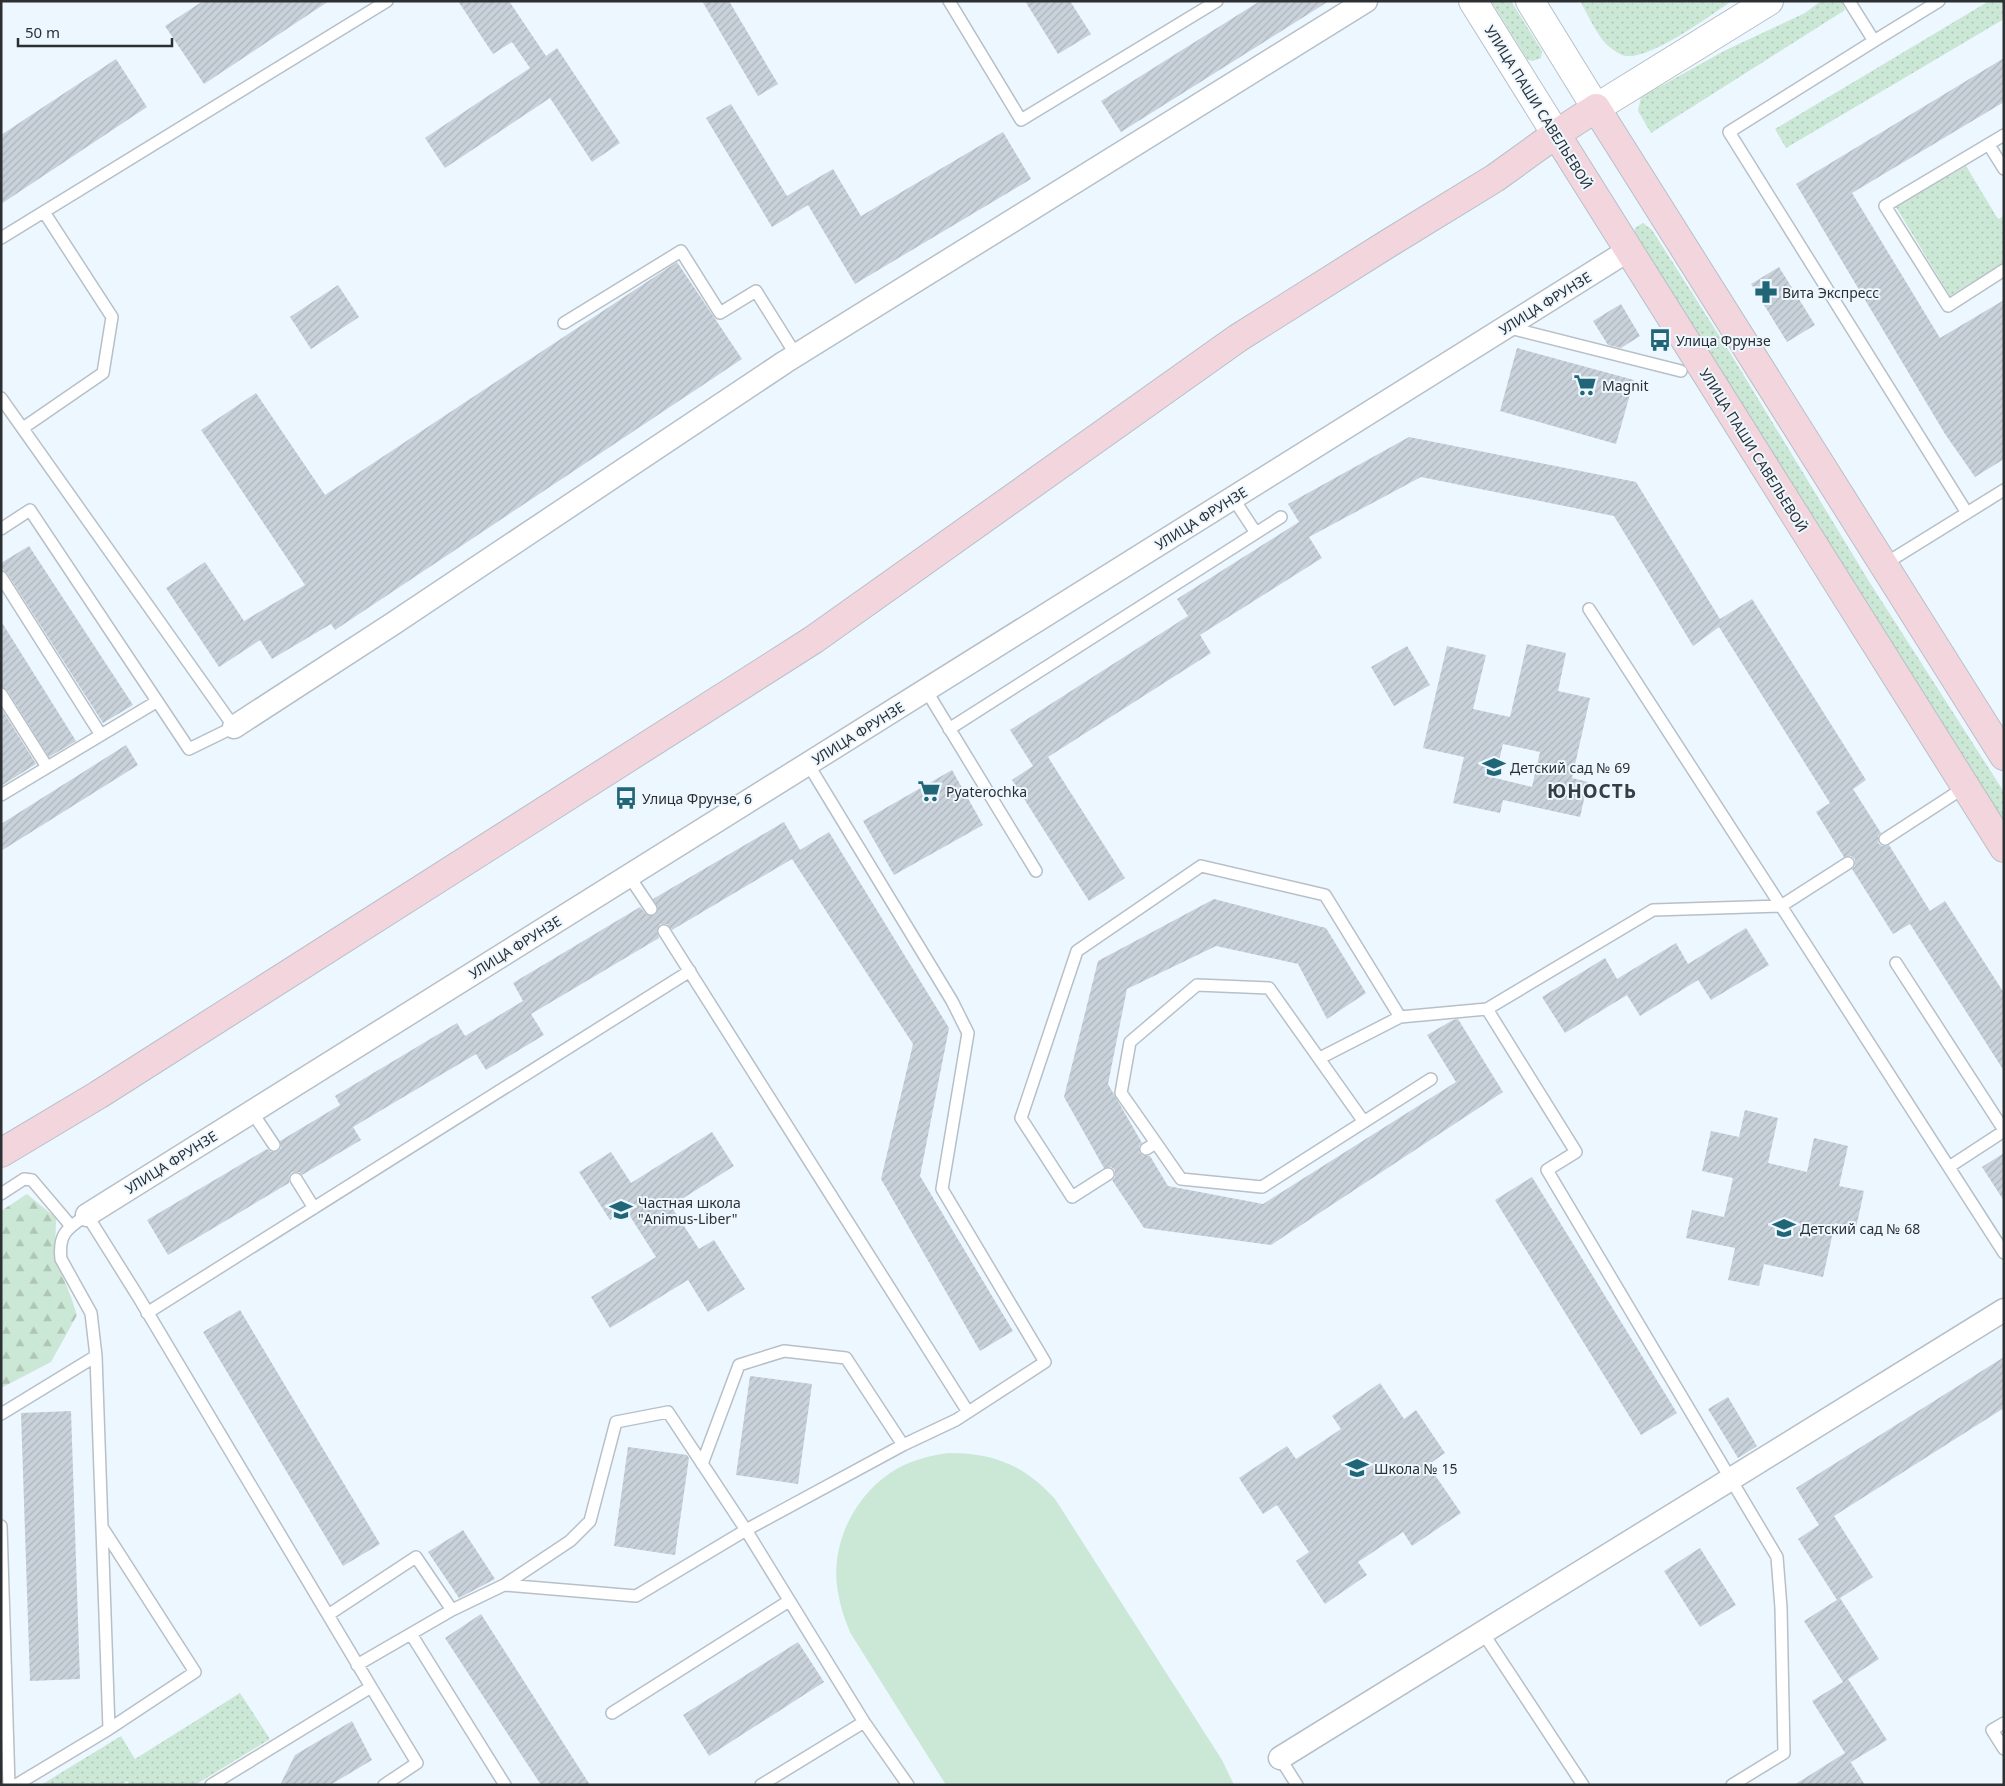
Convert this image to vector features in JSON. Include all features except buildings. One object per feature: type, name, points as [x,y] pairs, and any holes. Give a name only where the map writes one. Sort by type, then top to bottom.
[{"type":"main road","points":[[1,1153],[98,1095],[813,640],[1238,338],[1389,242],[1496,178],[1556,134],[1596,108],[2004,756]]},
{"type":"main road","name":"УЛИЦА ПАШИ САВЕЛЬЕВОЙ","points":[[1556,134],[2004,848]]},
{"type":"street","points":[[234,727],[391,625],[796,355],[1366,1]]},
{"type":"street","name":"УЛИЦА ПАШИ САВЕЛЬЕВОЙ","points":[[1473,1],[1556,134]]},
{"type":"street","points":[[1530,1],[1596,108],[1769,1]]},
{"type":"street","name":"УЛИЦА ФРУНЗЕ","points":[[79,1220],[1629,250]]},
{"type":"street","points":[[1280,1758],[2004,1310]]},
{"type":"lane","points":[[1,238],[387,1]]},
{"type":"lane","points":[[948,1],[1021,120],[1217,1]]},
{"type":"lane","points":[[1849,1],[1874,42]]},
{"type":"lane","points":[[1939,1],[1729,132],[1967,513]]},
{"type":"lane","points":[[2004,135],[1885,206],[1948,306],[2004,270]]},
{"type":"lane","points":[[1989,145],[2004,169]]},
{"type":"lane","points":[[23,428],[103,374],[112,318],[44,212]]},
{"type":"lane","points":[[564,323],[681,251],[720,313],[756,291],[796,355]]},
{"type":"lane","points":[[1506,327],[1681,371]]},
{"type":"lane","points":[[1,398],[234,727],[189,749],[30,510],[1,529]]},
{"type":"lane","points":[[1883,565],[2004,490]]},
{"type":"lane","points":[[1233,498],[1256,533]]},
{"type":"lane","points":[[949,729],[1281,518]]},
{"type":"lane","points":[[1,578],[101,735]]},
{"type":"lane","points":[[1589,609],[2004,1253]]},
{"type":"lane","points":[[926,690],[1036,871]]},
{"type":"lane","points":[[1,694],[48,767]]},
{"type":"lane","points":[[1,795],[156,702]]},
{"type":"lane","points":[[504,1585],[636,1596],[746,1530],[968,1412],[1045,1362],[942,1189],[968,1033],[952,1002],[808,764]]},
{"type":"lane","points":[[1885,839],[1966,787]]},
{"type":"lane","points":[[1320,1058],[1400,1017],[1487,1009],[1653,910],[1780,906],[1848,863]]},
{"type":"lane","points":[[1108,1174],[1072,1197],[1021,1118],[1077,951],[1201,866],[1325,895],[1400,1017]]},
{"type":"lane","points":[[629,876],[651,909]]},
{"type":"lane","points":[[664,931],[968,1412]]},
{"type":"lane","points":[[1896,963],[2004,1131],[1948,1167]]},
{"type":"lane","points":[[147,1313],[690,971]]},
{"type":"lane","points":[[1364,1122],[1269,988],[1198,985],[1130,1042],[1121,1093],[1151,1146],[1182,1179],[1262,1187],[1430,1080]]},
{"type":"lane","points":[[1487,1009],[1576,1152],[1547,1170],[1777,1557],[1784,1754],[1732,1785]]},
{"type":"lane","points":[[252,1112],[274,1145]]},
{"type":"lane","points":[[296,1179],[314,1208]]},
{"type":"lane","points":[[1,1194],[24,1180],[32,1180],[79,1220],[147,1313],[417,1763],[384,1785]]},
{"type":"lane","points":[[79,1220],[67,1228],[61,1243],[61,1259],[92,1312],[96,1356],[109,1729]]},
{"type":"lane","points":[[702,1464],[739,1365],[784,1351],[846,1358],[903,1445]]},
{"type":"lane","points":[[1,1414],[96,1356]]},
{"type":"lane","points":[[357,1665],[452,1610],[504,1585],[570,1541],[590,1521],[616,1422],[668,1412],[746,1530],[864,1722],[908,1785]]},
{"type":"lane","points":[[1,1526],[9,1785]]},
{"type":"lane","points":[[16,1785],[109,1729],[195,1672],[102,1527]]},
{"type":"lane","points":[[328,1615],[416,1557],[452,1610]]},
{"type":"lane","points":[[612,1713],[789,1601]]},
{"type":"lane","points":[[1483,1632],[1583,1785]]},
{"type":"lane","points":[[411,1634],[505,1785]]},
{"type":"lane","points":[[211,1785],[371,1688]]},
{"type":"lane","points":[[761,1785],[864,1722]]},
{"type":"lane","points":[[2004,1723],[1992,1730],[2004,1749]]},
{"type":"lane","points":[[1280,1758],[1297,1785]]},
{"type":"green space","points":[[1491,1],[1511,1],[1542,51],[1541,58],[1533,61],[1528,60]]},
{"type":"green space","points":[[1580,1],[1732,1],[1665,44],[1637,55],[1626,56],[1616,52],[1606,44]]},
{"type":"green space","points":[[1821,1],[1842,1],[1845,10],[1651,133],[1638,111],[1641,97],[1726,50],[1805,13]]},
{"type":"green space","points":[[1989,1],[2004,1],[2004,19],[1786,148],[1775,129]]},
{"type":"green space","points":[[1966,166],[1998,219],[2004,216],[2004,262],[1950,296],[1896,207]]},
{"type":"green space","points":[[1643,223],[1652,230],[1729,351],[1870,583],[2004,792],[2004,829],[1634,239],[1635,228]]},
{"type":"green space","points":[[27,1194],[56,1218],[55,1257],[77,1315],[51,1362],[1,1388],[1,1211]]},
{"type":"green space","points":[[948,1453],[980,1455],[1007,1463],[1032,1477],[1055,1499],[1222,1760],[1234,1785],[946,1785],[851,1634],[841,1607],[836,1579],[840,1544],[854,1512],[864,1497],[876,1484],[904,1465]]},
{"type":"green space","points":[[240,1693],[270,1739],[195,1785],[129,1785],[127,1781],[121,1785],[41,1785],[121,1736],[135,1759]]},
{"type":"place","name":"Вита Экспресс","points":[[1766,292]]},
{"type":"place","name":"Улица Фрунзе","points":[[1660,340]]},
{"type":"place","name":"Magnit","points":[[1585,385]]},
{"type":"place","name":"Детский сад № 69","points":[[1494,767]]},
{"type":"place","name":"Pyaterochka","points":[[929,791]]},
{"type":"place","name":"Улица Фрунзе, 6","points":[[626,798]]},
{"type":"place","name":"Частная школа \"Animus-Liber\"","points":[[621,1210]]},
{"type":"place","name":"Детский сад № 68","points":[[1784,1228]]},
{"type":"place","name":"Школа № 15","points":[[1357,1468]]},
{"type":"district","name":"ЮНОСТЬ","points":[[1592,791]]}]
